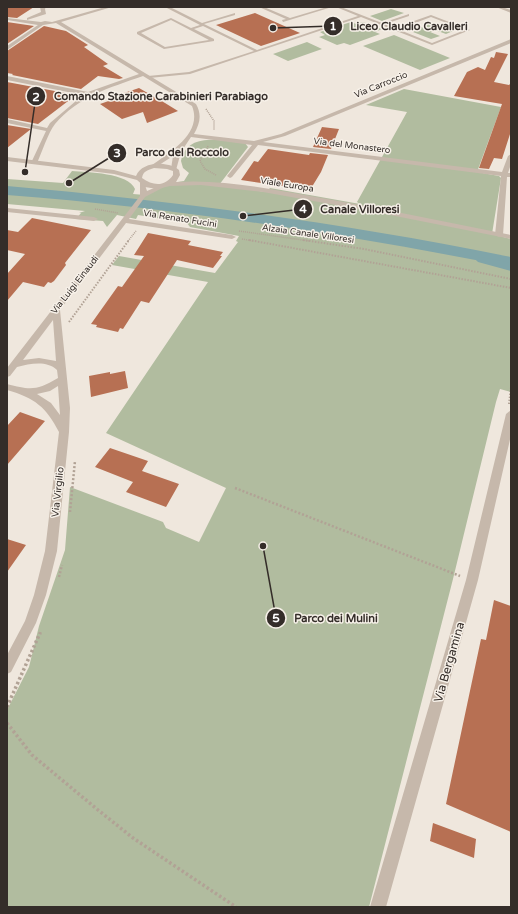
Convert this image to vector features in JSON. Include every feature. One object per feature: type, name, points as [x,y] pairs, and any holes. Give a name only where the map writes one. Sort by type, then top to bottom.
[{"type":"street","points":[[29,19],[44,13],[42,8],[44,7]]},
{"type":"street","points":[[7,16],[43,23],[57,22],[110,7]]},
{"type":"street","points":[[498,7],[511,12]]},
{"type":"street","points":[[7,19],[29,19],[43,23]]},
{"type":"street","points":[[13,24],[20,19]]},
{"type":"street","points":[[57,22],[188,100],[197,110],[198,118],[190,135],[178,150],[142,171],[139,175],[144,189],[142,196]]},
{"type":"street","points":[[7,48],[43,23]]},
{"type":"street","name":"Via Carroccio","points":[[257,142],[283,135],[511,41]]},
{"type":"street","points":[[34,163],[52,124],[88,94],[147,76]]},
{"type":"street","points":[[7,78],[88,94]]},
{"type":"street","points":[[7,121],[48,130]]},
{"type":"street","name":"Via del Monastero","points":[[190,135],[257,142],[508,174]]},
{"type":"street","points":[[230,176],[257,142]]},
{"type":"street","points":[[142,196],[166,185],[178,177],[175,160],[178,150]]},
{"type":"street","points":[[499,235],[511,156]]},
{"type":"street","name":"Viale Europa","points":[[7,159],[114,172],[155,186],[202,182],[319,199],[511,237]]},
{"type":"street","name":"Viale Europa","points":[[114,172],[150,167],[169,167],[202,182]]},
{"type":"street","name":"Via Luigi Einaudi","points":[[7,374],[127,218],[142,196]]},
{"type":"street","points":[[7,210],[94,219]]},
{"type":"street","name":"Via Renato Fucini","points":[[127,218],[142,222],[233,234]]},
{"type":"street","name":"Via Virgilio","points":[[7,668],[30,623],[50,557],[64,432],[65,408],[56,309]]},
{"type":"street","points":[[13,365],[45,360],[55,363],[62,369]]},
{"type":"street","points":[[25,392],[34,392],[47,388],[63,379]]},
{"type":"street","points":[[7,387],[34,395],[50,407],[59,420],[64,432]]},
{"type":"street","name":"Via Bergamina","points":[[378,907],[472,580],[510,410]]},
{"type":"lane","points":[[167,7],[257,51]]},
{"type":"lane","points":[[261,7],[289,20]]},
{"type":"lane","points":[[283,21],[330,7]]},
{"type":"lane","points":[[338,7],[432,44],[468,30],[431,16],[416,22]]},
{"type":"lane","points":[[191,29],[213,40],[164,48],[138,33],[171,18],[191,29],[234,14]]},
{"type":"lane","points":[[382,24],[408,15]]},
{"type":"lane","points":[[203,25],[238,16]]},
{"type":"lane","points":[[147,76],[189,73],[361,16]]},
{"type":"path","points":[[206,109],[213,117],[216,126],[200,161],[205,169],[218,175]]},
{"type":"path","points":[[94,209],[127,218]]},
{"type":"path","points":[[67,324],[142,222]]},
{"type":"path","points":[[233,234],[511,288]]},
{"type":"path","name":"Alzaia Canale Villoresi","points":[[233,234],[364,249],[511,279]]},
{"type":"path","points":[[510,410],[508,402],[511,387]]},
{"type":"path","points":[[235,488],[472,580]]},
{"type":"path","points":[[7,723],[32,754],[98,810],[133,838],[236,907]]},
{"type":"green space","points":[[391,9],[404,13],[382,21],[370,16]]},
{"type":"green space","points":[[351,22],[356,24],[363,22],[382,29],[375,32],[380,34],[350,45],[344,43],[337,45],[319,37],[325,35],[320,32]]},
{"type":"green space","points":[[410,22],[424,28],[427,27],[424,25],[430,23],[453,31],[446,34],[435,30],[430,32],[440,36],[431,39],[413,32],[417,30],[403,25]]},
{"type":"green space","points":[[394,35],[450,58],[420,70],[363,46]]},
{"type":"green space","points":[[307,42],[322,49],[288,61],[273,54]]},
{"type":"green space","points":[[404,89],[501,107],[477,172],[499,176],[501,178],[492,234],[511,239],[511,392],[500,389],[496,402],[453,579],[369,907],[7,907],[7,710],[29,667],[39,626],[65,550],[70,487],[163,522],[166,528],[199,542],[226,488],[106,433],[208,282],[112,265],[119,256],[215,273],[238,242],[236,241],[239,236],[190,227],[187,223],[138,215],[136,219],[117,215],[107,227],[103,221],[76,219],[81,213],[79,213],[85,211],[7,204],[7,179],[63,183],[72,171],[107,174],[125,180],[131,184],[135,189],[133,194],[145,195],[159,185],[184,181],[189,173],[183,168],[181,161],[190,145],[207,140],[217,140],[245,143],[248,147],[219,185],[266,192],[270,188],[360,204],[357,202],[407,112],[366,105]]},
{"type":"water","points":[[7,186],[197,206],[323,224],[511,257],[511,267],[323,233],[197,215],[70,200],[7,195]]},
{"type":"building","points":[[7,7],[34,7],[17,18],[7,17]]},
{"type":"building","points":[[255,13],[300,33],[261,46],[216,25]]},
{"type":"building","points":[[7,22],[34,26],[7,44]]},
{"type":"building","points":[[44,26],[66,31],[88,45],[84,47],[108,64],[103,66],[123,78],[119,79],[98,76],[81,89],[7,73],[7,51]]},
{"type":"building","points":[[496,52],[508,54],[494,82],[509,85],[511,83],[511,131],[502,159],[494,158],[489,169],[479,168],[502,104],[454,96],[467,72],[478,67],[485,70],[491,57],[494,58]]},
{"type":"building","points":[[7,82],[76,95],[38,124],[7,118]]},
{"type":"building","points":[[139,88],[178,111],[147,123],[143,112],[122,119],[100,104],[126,95],[124,93]]},
{"type":"building","points":[[7,125],[31,129],[7,148]]},
{"type":"building","points":[[322,127],[339,129],[331,149],[313,147]]},
{"type":"building","points":[[268,149],[309,155],[310,153],[328,155],[321,172],[310,190],[290,185],[289,187],[241,180],[254,161],[258,162]]},
{"type":"building","points":[[32,218],[91,230],[65,263],[66,265],[54,281],[51,283],[48,282],[44,287],[23,282],[7,301],[7,274],[25,254],[7,250],[7,230],[18,232]]},
{"type":"building","points":[[148,233],[191,241],[188,245],[223,252],[220,256],[222,256],[213,268],[177,260],[149,303],[141,301],[123,329],[120,328],[118,332],[96,327],[97,325],[91,324],[118,286],[122,287],[144,256],[134,255]]},
{"type":"building","points":[[125,371],[128,388],[91,397],[89,376]]},
{"type":"building","points":[[20,412],[45,421],[7,465],[7,426]]},
{"type":"building","points":[[110,448],[148,461],[142,471],[179,484],[166,507],[126,492],[133,482],[95,467]]},
{"type":"building","points":[[7,539],[26,545],[7,572]]},
{"type":"building","points":[[494,600],[511,606],[511,832],[446,804],[481,639],[486,640]]},
{"type":"building","points":[[433,823],[476,839],[474,858],[430,841]]},
{"type":"waterway","points":[[482,260],[511,267]]},
{"type":"place","name":"Liceo Claudio Cavalleri","points":[[273,28]]},
{"type":"place","name":"Comando Stazione Carabinieri Parabiago","points":[[25,172]]},
{"type":"place","name":"Parco del Roccolo","points":[[69,183]]},
{"type":"place","name":"Canale Villoresi","points":[[243,216]]},
{"type":"place","name":"Parco dei Mulini","points":[[263,546]]}]
